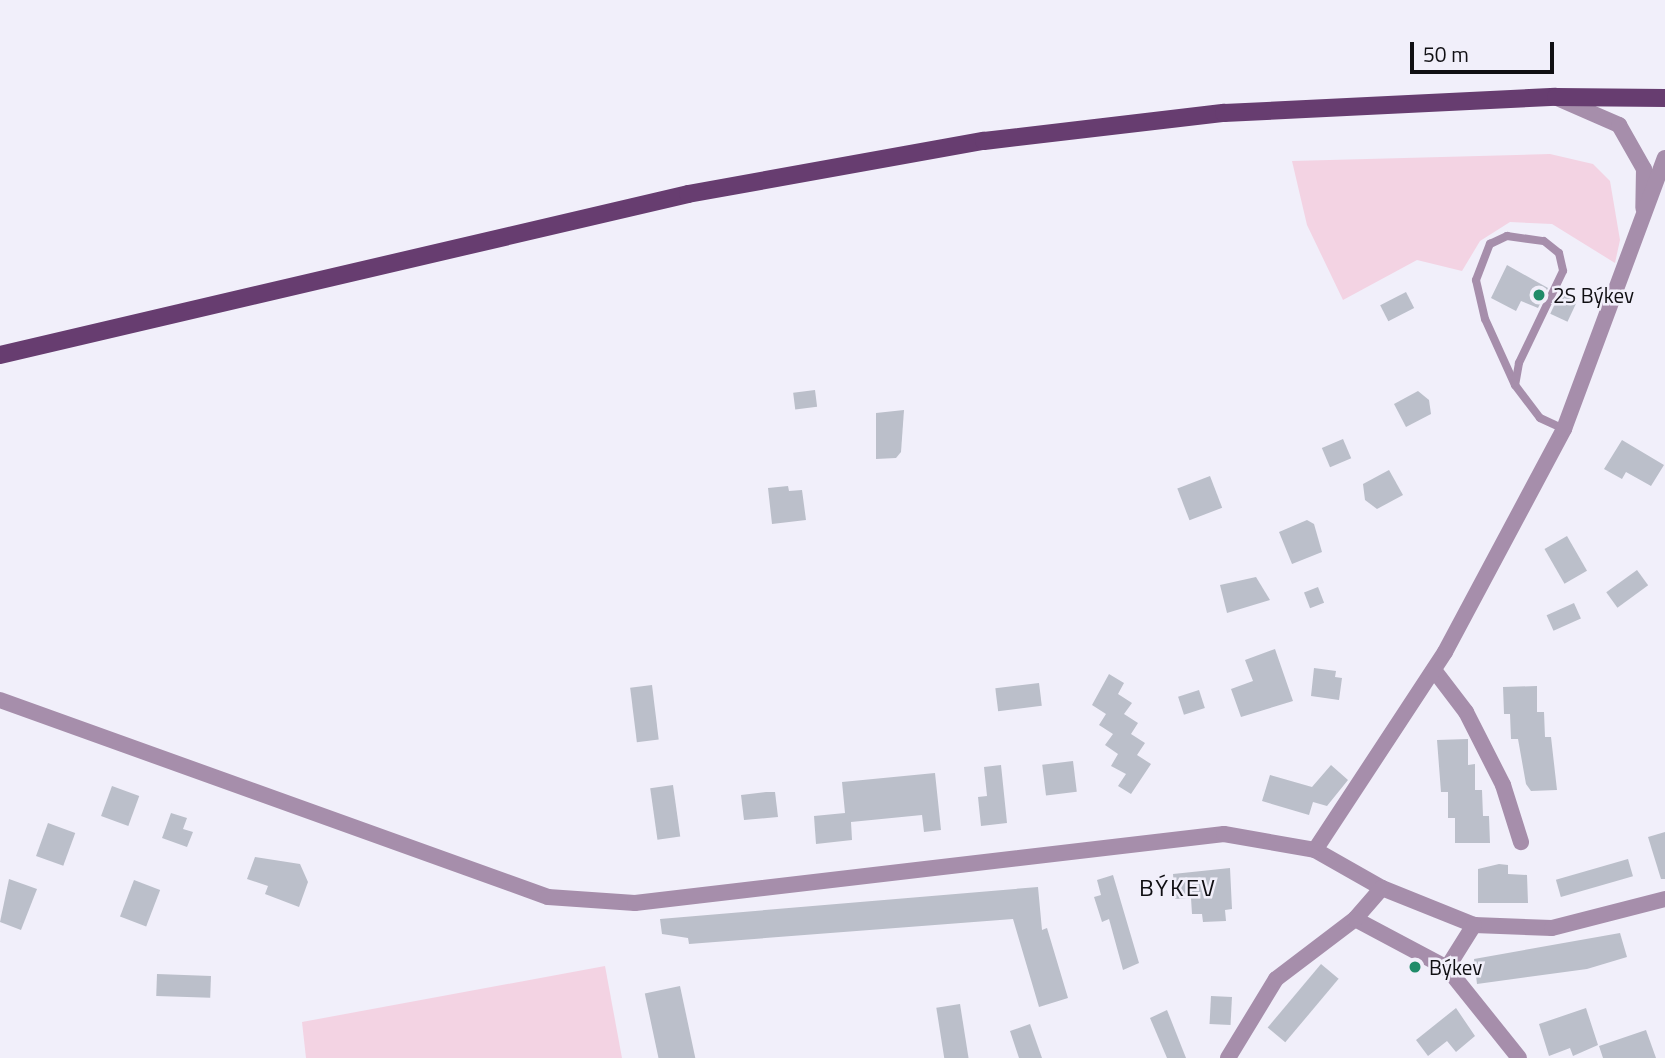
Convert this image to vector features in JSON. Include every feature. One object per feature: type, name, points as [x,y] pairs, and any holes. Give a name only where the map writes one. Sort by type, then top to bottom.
[{"type":"main road","points":[[0,355],[581,217],[835,165],[1224,113],[1556,97],[1665,98]]},
{"type":"street","points":[[1556,97],[1619,125],[1644,169],[1642,224]]},
{"type":"street","points":[[1315,850],[1434,670],[1564,429],[1665,158]]},
{"type":"street","points":[[1434,670],[1466,712],[1490,761],[1521,842]]},
{"type":"street","points":[[0,700],[548,897],[635,903],[1224,834],[1315,850],[1382,888],[1474,925],[1552,928],[1665,899]]},
{"type":"street","points":[[1228,1058],[1276,979],[1355,919],[1382,888]]},
{"type":"street","points":[[1355,919],[1447,968],[1519,1058]]},
{"type":"street","points":[[1447,968],[1474,925]]},
{"type":"lane","points":[[1515,384],[1519,363],[1563,271],[1559,253],[1544,241],[1507,236],[1490,244],[1476,280],[1485,319],[1515,384],[1540,418],[1564,429]]},
{"type":"shaded area","points":[[1550,154],[1593,164],[1610,181],[1620,240],[1615,263],[1552,224],[1510,222],[1480,241],[1462,271],[1417,260],[1343,300],[1307,225],[1292,161]]},
{"type":"shaded area","points":[[605,966],[622,1058],[306,1058],[302,1022]]},
{"type":"building","points":[[1507,265],[1548,288],[1538,308],[1521,301],[1516,311],[1491,298]]},
{"type":"building","points":[[1406,292],[1414,308],[1388,321],[1380,305]]},
{"type":"building","points":[[1560,293],[1577,301],[1567,322],[1550,314]]},
{"type":"building","points":[[815,390],[817,407],[795,410],[793,393]]},
{"type":"building","points":[[1418,391],[1429,400],[1431,414],[1406,427],[1394,404]]},
{"type":"building","points":[[904,410],[901,452],[896,458],[876,459],[876,413]]},
{"type":"building","points":[[1343,439],[1351,458],[1330,467],[1322,448]]},
{"type":"building","points":[[1622,440],[1664,465],[1651,486],[1626,472],[1622,479],[1604,469]]},
{"type":"building","points":[[1389,470],[1403,495],[1377,509],[1365,500],[1363,484]]},
{"type":"building","points":[[1210,476],[1222,508],[1190,520],[1177,489]]},
{"type":"building","points":[[788,486],[789,491],[802,490],[806,520],[772,524],[768,488]]},
{"type":"building","points":[[1307,520],[1314,524],[1322,552],[1292,564],[1279,532]]},
{"type":"building","points":[[1567,536],[1587,571],[1564,584],[1544,549]]},
{"type":"building","points":[[1637,570],[1648,585],[1617,608],[1606,592]]},
{"type":"building","points":[[1256,577],[1270,600],[1227,613],[1220,585]]},
{"type":"building","points":[[1318,587],[1324,603],[1310,608],[1304,592]]},
{"type":"building","points":[[1574,603],[1581,619],[1554,631],[1547,615]]},
{"type":"building","points":[[1275,649],[1293,701],[1241,717],[1231,689],[1253,681],[1245,660]]},
{"type":"building","points":[[1314,668],[1336,671],[1335,677],[1342,678],[1339,700],[1311,696]]},
{"type":"building","points":[[1109,674],[1124,683],[1118,694],[1132,703],[1124,714],[1138,723],[1131,734],[1145,743],[1137,755],[1151,764],[1131,794],[1118,786],[1126,774],[1111,766],[1118,754],[1105,745],[1113,734],[1099,725],[1106,714],[1092,705]]},
{"type":"building","points":[[1039,683],[1042,706],[998,711],[995,688]]},
{"type":"building","points":[[652,685],[659,740],[637,742],[630,688]]},
{"type":"building","points":[[1537,686],[1537,712],[1544,712],[1545,737],[1551,737],[1557,790],[1531,791],[1526,784],[1518,739],[1511,739],[1510,714],[1504,714],[1503,687]]},
{"type":"building","points":[[1199,690],[1205,708],[1184,715],[1178,697]]},
{"type":"building","points":[[1468,739],[1468,765],[1475,764],[1475,790],[1482,790],[1483,816],[1489,816],[1490,843],[1455,843],[1455,818],[1448,818],[1448,792],[1441,792],[1437,740]]},
{"type":"building","points":[[1073,761],[1077,792],[1046,796],[1042,765]]},
{"type":"building","points":[[1001,765],[1007,823],[981,826],[978,797],[987,796],[984,767]]},
{"type":"building","points":[[1331,765],[1348,780],[1327,806],[1313,802],[1309,815],[1262,801],[1270,775],[1312,787]]},
{"type":"building","points":[[935,773],[941,830],[924,832],[922,815],[851,822],[852,840],[816,844],[814,816],[845,813],[842,782]]},
{"type":"building","points":[[673,785],[680,836],[657,840],[650,788]]},
{"type":"building","points":[[112,786],[139,796],[128,826],[101,816]]},
{"type":"building","points":[[775,792],[778,817],[744,820],[741,795]]},
{"type":"building","points":[[171,813],[187,818],[183,829],[193,832],[187,847],[162,838]]},
{"type":"building","points":[[48,823],[75,833],[63,866],[36,856]]},
{"type":"building","points":[[1665,832],[1665,879],[1661,879],[1648,837]]},
{"type":"building","points":[[255,857],[300,864],[308,882],[299,907],[265,894],[268,886],[247,879]]},
{"type":"building","points":[[1628,859],[1633,876],[1561,897],[1556,880]]},
{"type":"building","points":[[1499,864],[1508,865],[1508,874],[1527,875],[1528,903],[1478,903],[1478,869]]},
{"type":"building","points":[[1230,868],[1232,909],[1225,910],[1226,921],[1203,922],[1202,914],[1192,914],[1191,898],[1175,899],[1173,874]]},
{"type":"building","points":[[1113,875],[1139,963],[1123,970],[1109,919],[1102,922],[1094,897],[1101,895],[1097,880]]},
{"type":"building","points":[[9,879],[37,889],[21,930],[0,922]]},
{"type":"building","points":[[134,880],[160,890],[146,926],[120,916]]},
{"type":"building","points":[[1038,887],[1042,930],[1047,928],[1068,998],[1039,1007],[1013,919],[689,944],[688,938],[662,934],[660,919]]},
{"type":"building","points":[[1620,933],[1627,957],[1587,969],[1477,984],[1474,959]]},
{"type":"building","points":[[1321,964],[1339,979],[1285,1042],[1268,1028]]},
{"type":"building","points":[[157,974],[211,976],[210,998],[156,996]]},
{"type":"building","points":[[680,986],[695,1058],[658,1058],[645,993]]},
{"type":"building","points":[[1211,996],[1232,997],[1231,1025],[1210,1024]]},
{"type":"building","points":[[960,1004],[969,1058],[944,1058],[936,1008]]},
{"type":"building","points":[[1456,1008],[1475,1036],[1456,1052],[1447,1041],[1428,1056],[1416,1040]]},
{"type":"building","points":[[1586,1008],[1598,1045],[1573,1056],[1570,1048],[1549,1056],[1539,1024]]},
{"type":"building","points":[[1167,1010],[1186,1058],[1167,1058],[1150,1018]]},
{"type":"building","points":[[1030,1024],[1042,1058],[1019,1058],[1010,1031]]},
{"type":"building","points":[[1646,1030],[1656,1058],[1603,1058],[1599,1046]]},
{"type":"place","name":"2S Býkev","points":[[1539,295]]},
{"type":"place","name":"Býkev","points":[[1415,967]]},
{"type":"district","name":"BÝKEV","points":[[1178,888]]}]
